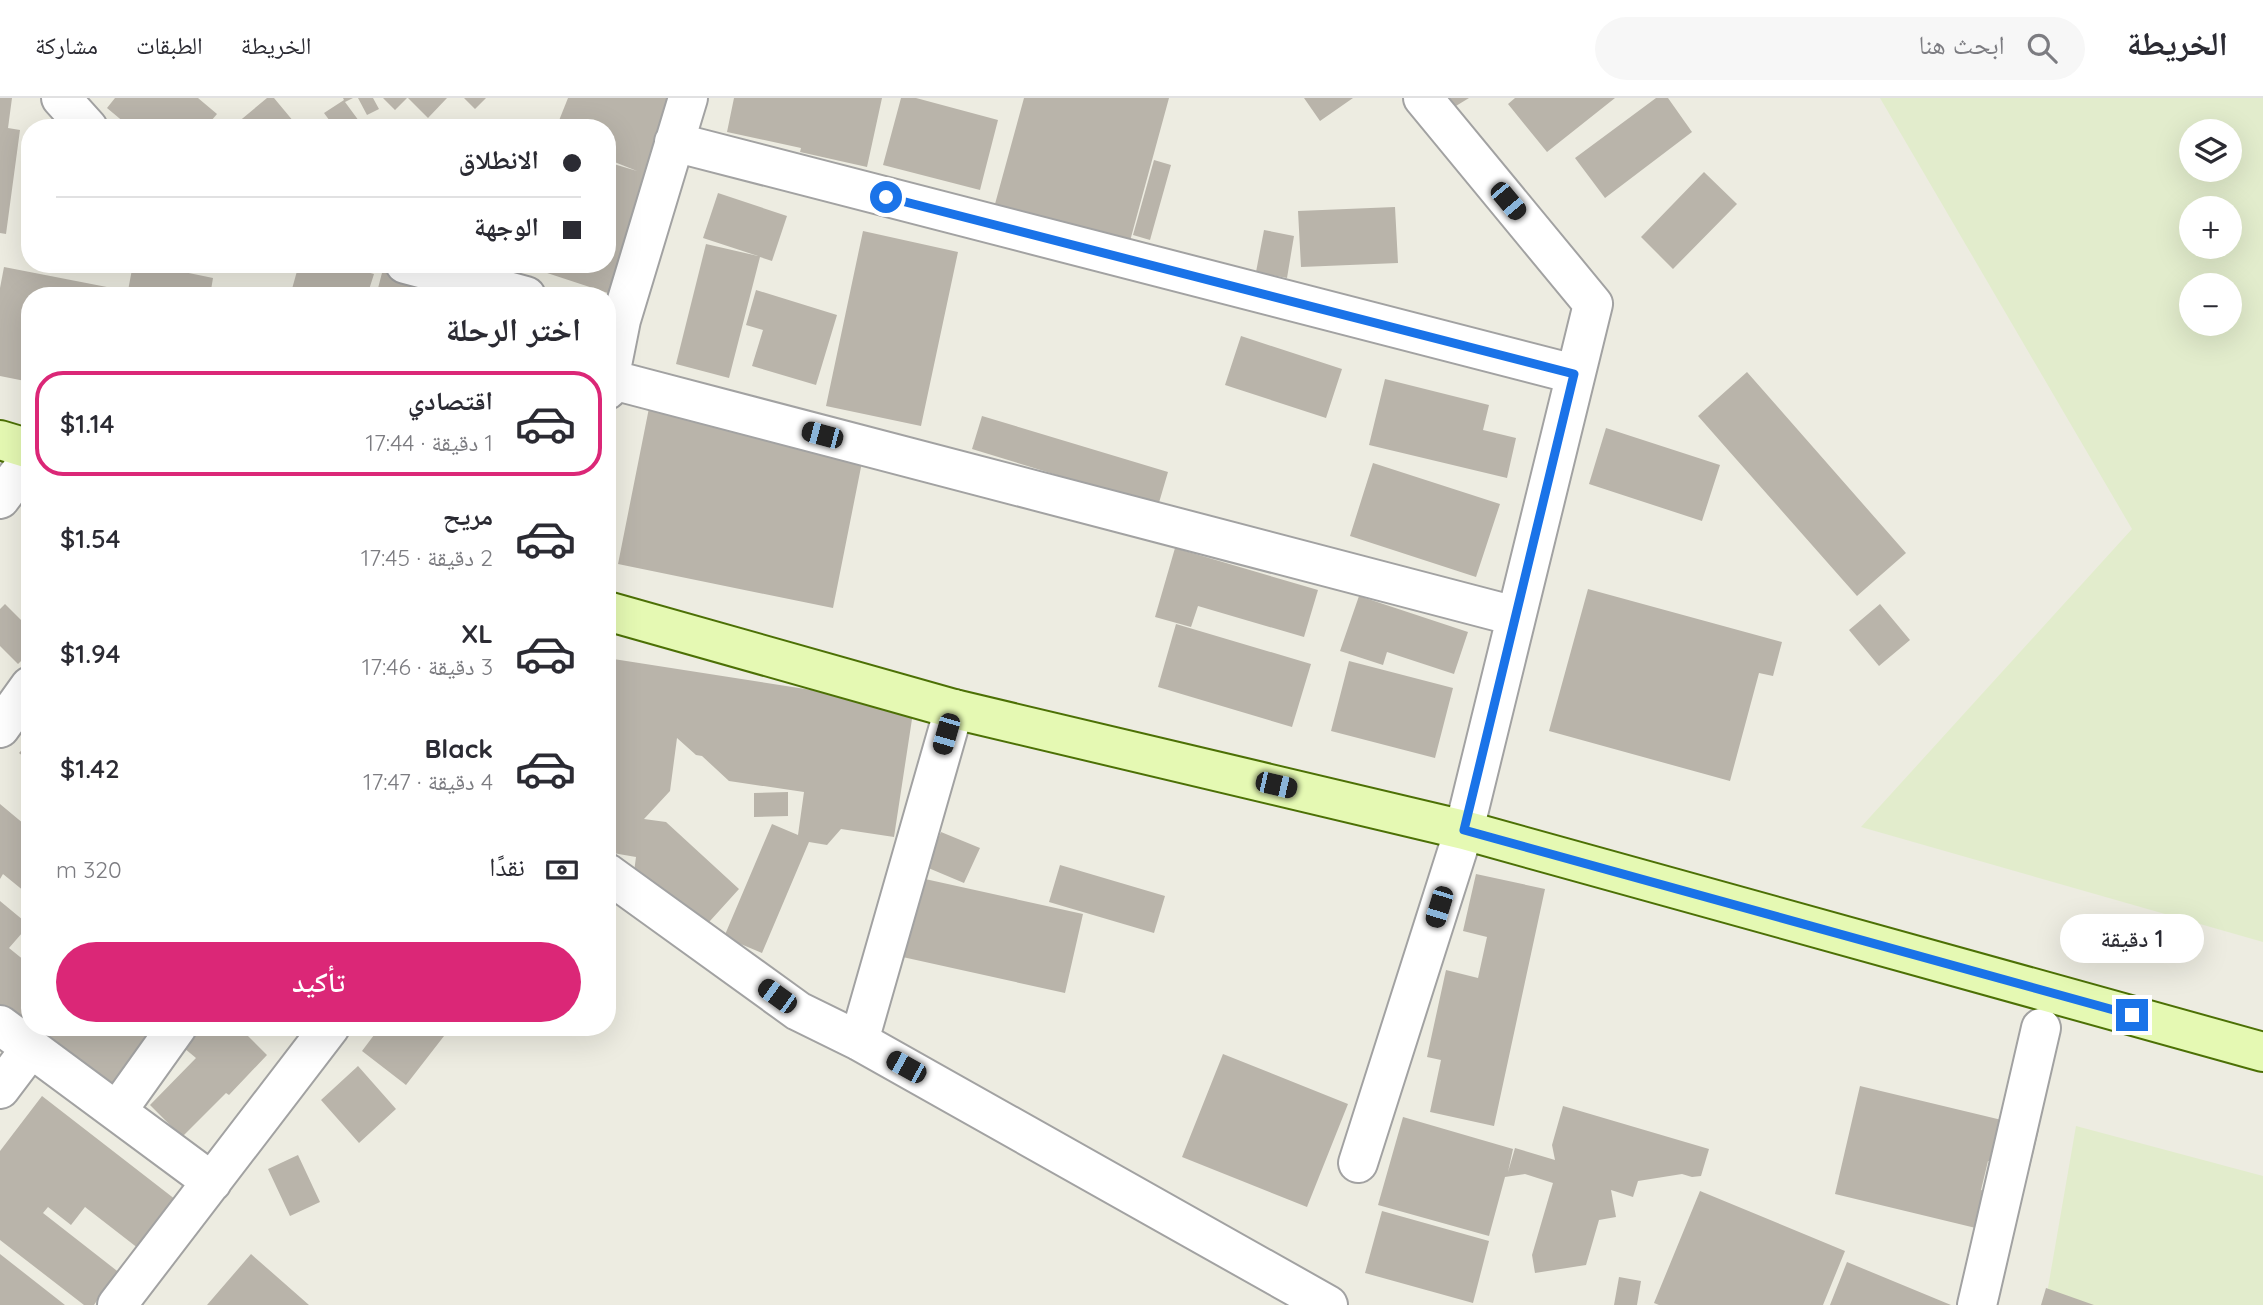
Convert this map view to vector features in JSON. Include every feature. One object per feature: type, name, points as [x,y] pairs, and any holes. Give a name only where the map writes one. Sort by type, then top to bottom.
[{"type":"main road","points":[[0,440],[21,446]]},
{"type":"main road","points":[[616,614],[954,709],[1464,830],[2263,1052]]},
{"type":"street","points":[[61,98],[80,119]]},
{"type":"street","points":[[616,313],[688,98]]},
{"type":"street","points":[[1358,1163],[1464,830],[1593,304],[1423,98]]},
{"type":"street","points":[[674,142],[1574,374]]},
{"type":"street","points":[[439,273],[492,287]]},
{"type":"street","points":[[616,387],[1515,616]]},
{"type":"street","points":[[0,499],[21,470]]},
{"type":"street","points":[[0,727],[21,698]]},
{"type":"street","points":[[859,1041],[954,709]]},
{"type":"street","points":[[616,880],[798,1011],[859,1041],[1328,1305]]},
{"type":"street","points":[[0,1025],[212,1182]]},
{"type":"street","points":[[1977,1305],[2041,1028]]},
{"type":"street","points":[[117,1111],[171,1036]]},
{"type":"street","points":[[117,1305],[323,1036]]},
{"type":"street","points":[[0,1089],[31,1048]]},
{"type":"green space","points":[[1880,98],[2263,98],[2263,942],[1861,827],[2132,529]]},
{"type":"green space","points":[[2076,1126],[2263,1176],[2263,1305],[2045,1305]]},
{"type":"building","points":[[0,98],[12,98],[8,128],[20,130],[6,234],[0,233]]},
{"type":"building","points":[[115,98],[198,98],[217,114],[213,119],[120,119],[107,108]]},
{"type":"building","points":[[267,98],[274,98],[292,119],[242,119]]},
{"type":"building","points":[[343,98],[353,98],[345,102],[358,119],[328,119],[324,113],[344,100]]},
{"type":"building","points":[[358,98],[373,98],[379,109],[367,115]]},
{"type":"building","points":[[383,98],[407,98],[395,110]]},
{"type":"building","points":[[408,98],[447,98],[428,118]]},
{"type":"building","points":[[464,98],[486,98],[475,109]]},
{"type":"building","points":[[568,98],[673,98],[617,296],[616,287],[590,287],[547,273],[616,273],[616,165],[637,171],[616,163],[616,119],[560,119]]},
{"type":"building","points":[[734,98],[882,98],[867,167],[800,152],[801,148],[727,132]]},
{"type":"building","points":[[901,98],[916,98],[998,120],[980,190],[883,165]]},
{"type":"building","points":[[1024,98],[1169,98],[1130,241],[995,204]]},
{"type":"building","points":[[1304,98],[1353,98],[1320,121]]},
{"type":"building","points":[[1444,98],[1469,98],[1451,109]]},
{"type":"building","points":[[1515,98],[1615,98],[1547,152],[1508,104]]},
{"type":"building","points":[[1656,98],[1668,98],[1692,132],[1605,198],[1575,158]]},
{"type":"building","points":[[1154,160],[1171,165],[1150,240],[1133,235]]},
{"type":"building","points":[[1704,172],[1737,204],[1673,269],[1641,237]]},
{"type":"building","points":[[718,193],[787,216],[772,261],[760,257],[729,378],[676,364],[706,244],[758,256],[703,238]]},
{"type":"building","points":[[1395,207],[1398,263],[1301,267],[1298,211]]},
{"type":"building","points":[[1264,230],[1294,236],[1287,278],[1256,272]]},
{"type":"building","points":[[863,231],[958,252],[921,426],[826,406]]},
{"type":"building","points":[[4,267],[21,270],[21,273],[35,273],[107,287],[21,287],[21,380],[0,376],[0,288]]},
{"type":"building","points":[[131,273],[189,273],[213,278],[212,287],[129,287]]},
{"type":"building","points":[[296,273],[374,274],[370,287],[293,287]]},
{"type":"building","points":[[382,273],[398,273],[420,279],[418,287],[378,287]]},
{"type":"building","points":[[756,290],[837,315],[816,385],[752,366],[763,330],[746,325]]},
{"type":"building","points":[[1241,336],[1342,369],[1326,418],[1225,385]]},
{"type":"building","points":[[1747,372],[1906,553],[1857,596],[1698,416]]},
{"type":"building","points":[[1385,379],[1489,405],[1483,430],[1516,438],[1507,478],[1369,445]]},
{"type":"building","points":[[649,408],[864,452],[833,608],[618,564]]},
{"type":"building","points":[[982,416],[1168,472],[1158,506],[972,449]]},
{"type":"building","points":[[1606,428],[1720,465],[1702,521],[1589,484]]},
{"type":"building","points":[[1373,463],[1500,504],[1476,577],[1350,536]]},
{"type":"building","points":[[1175,548],[1318,590],[1304,637],[1198,606],[1191,627],[1155,617]]},
{"type":"building","points":[[1588,589],[1782,642],[1773,676],[1759,673],[1730,781],[1549,731]]},
{"type":"building","points":[[1359,596],[1468,632],[1454,674],[1387,652],[1383,665],[1340,651]]},
{"type":"building","points":[[5,604],[21,620],[21,661],[18,664],[0,646],[0,609]]},
{"type":"building","points":[[1880,604],[1910,640],[1879,666],[1849,630]]},
{"type":"building","points":[[1176,624],[1311,664],[1292,727],[1158,687]]},
{"type":"building","points":[[616,659],[914,706],[894,837],[841,829],[827,845],[809,842],[762,953],[724,937],[772,824],[798,835],[804,792],[729,781],[677,738],[670,791],[644,819],[666,822],[739,889],[700,932],[634,872],[636,857],[616,854]]},
{"type":"building","points":[[1349,661],[1453,688],[1435,758],[1331,731]]},
{"type":"building","points":[[788,792],[788,816],[754,817],[754,793]]},
{"type":"building","points":[[0,804],[21,822],[21,889],[3,874],[0,879]]},
{"type":"building","points":[[941,832],[980,848],[964,883],[926,867]]},
{"type":"building","points":[[1060,865],[1165,896],[1154,933],[1049,902]]},
{"type":"building","points":[[1476,874],[1545,889],[1494,1126],[1430,1112],[1441,1060],[1427,1057],[1446,970],[1478,978],[1487,937],[1463,931]]},
{"type":"building","points":[[916,877],[1083,914],[1065,993],[898,956]]},
{"type":"building","points":[[0,901],[21,918],[21,934],[9,948],[21,958],[21,1027],[0,1010]]},
{"type":"building","points":[[31,1036],[160,1036],[122,1111]]},
{"type":"building","points":[[195,1036],[248,1036],[267,1055],[229,1095],[226,1093],[182,1137],[150,1105],[196,1058],[184,1048]]},
{"type":"building","points":[[373,1036],[444,1036],[406,1085],[362,1051]]},
{"type":"building","points":[[1223,1054],[1348,1104],[1307,1207],[1182,1157]]},
{"type":"building","points":[[358,1066],[396,1109],[359,1143],[321,1100]]},
{"type":"building","points":[[1860,1086],[2039,1129],[2029,1171],[1988,1161],[1981,1190],[2022,1199],[2013,1237],[1835,1194]]},
{"type":"building","points":[[42,1096],[189,1210],[152,1259],[85,1207],[71,1225],[48,1207],[43,1213],[130,1281],[106,1305],[98,1299],[94,1305],[84,1305],[0,1240],[0,1151]]},
{"type":"building","points":[[1563,1106],[1709,1149],[1701,1176],[1682,1174],[1638,1181],[1633,1197],[1611,1190],[1616,1217],[1599,1220],[1586,1265],[1535,1273],[1532,1255],[1553,1183],[1525,1174],[1505,1177],[1489,1236],[1378,1205],[1403,1117],[1513,1149],[1508,1172],[1515,1148],[1555,1160],[1552,1145]]},
{"type":"building","points":[[298,1155],[320,1202],[290,1216],[268,1169]]},
{"type":"building","points":[[1700,1191],[1845,1251],[1823,1305],[1654,1303]]},
{"type":"building","points":[[1382,1211],[1489,1241],[1473,1303],[1365,1273]]},
{"type":"building","points":[[0,1254],[65,1305],[0,1305]]},
{"type":"building","points":[[251,1254],[309,1305],[207,1305]]},
{"type":"building","points":[[1847,1262],[1951,1305],[1830,1305]]},
{"type":"building","points":[[1619,1277],[1641,1281],[1637,1305],[1614,1305]]},
{"type":"building","points":[[2046,1288],[2094,1305],[2041,1305]]},
{"type":"route","points":[[886,197],[1574,374],[1464,830],[2132,1015]]}]
